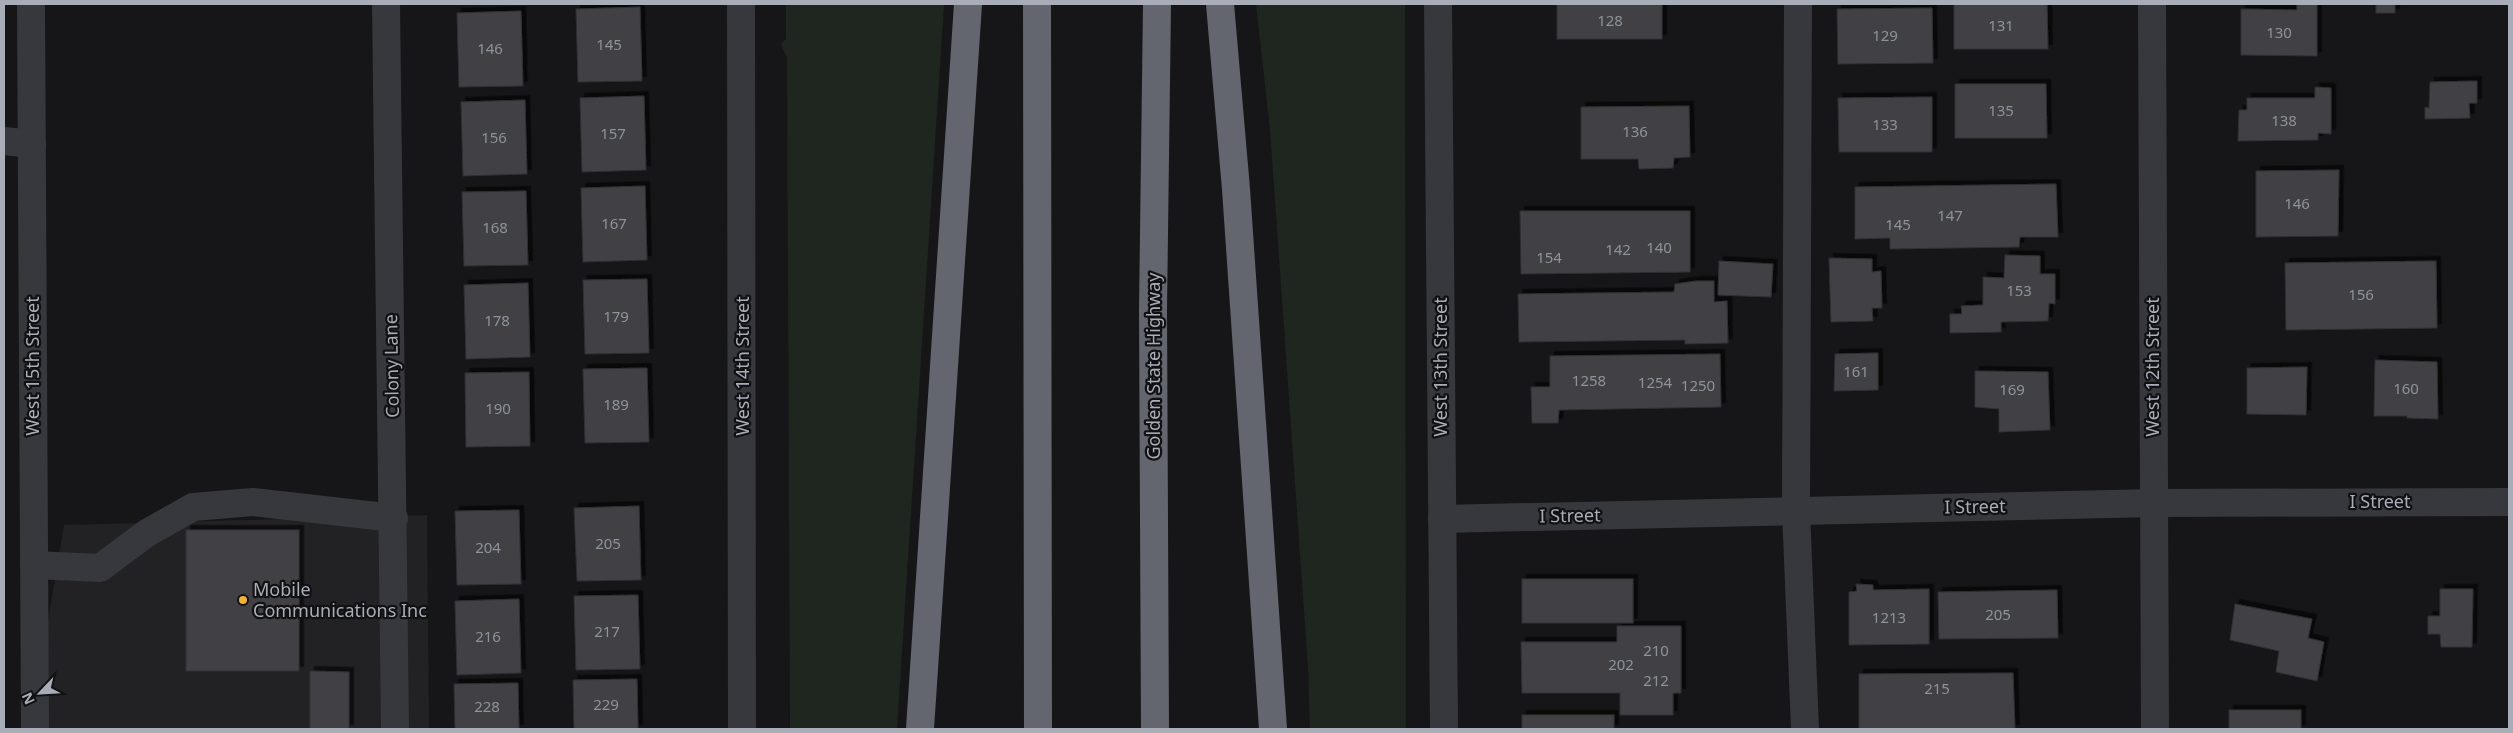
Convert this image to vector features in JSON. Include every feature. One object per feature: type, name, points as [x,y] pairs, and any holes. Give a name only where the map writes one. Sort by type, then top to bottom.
[{"type":"highway","points":[[920,729],[968,4]]},
{"type":"highway","points":[[1037,4],[1038,729]]},
{"type":"highway","name":"Golden State Highway","points":[[1155,729],[1153,310],[1157,4]]},
{"type":"highway","points":[[1220,4],[1236,189],[1273,729]]},
{"type":"street","name":"West 15th Street","points":[[31,4],[35,729]]},
{"type":"street","name":"Colony Lane","points":[[386,4],[396,729]]},
{"type":"street","name":"West 14th Street","points":[[741,4],[742,729]]},
{"type":"street","name":"West 13th Street","points":[[1438,4],[1444,729]]},
{"type":"street","points":[[1798,4],[1796,511],[1804,729]]},
{"type":"street","name":"West 12th Street","points":[[2152,4],[2155,729]]},
{"type":"street","points":[[4,141],[32,144]]},
{"type":"street","points":[[34,565],[100,568],[148,534],[193,507],[253,502],[394,518]]},
{"type":"street","name":"I Street","points":[[1442,519],[2154,503],[2509,502]]},
{"type":"shaded area","points":[[786,4],[944,4],[897,729],[790,729],[787,58],[781,44],[786,39]]},
{"type":"shaded area","points":[[1256,4],[1405,4],[1406,729],[1310,729],[1308,667],[1270,130]]},
{"type":"shaded area","points":[[427,515],[429,729],[30,729],[64,525]]},
{"type":"building","points":[[1557,4],[1662,4],[1662,39],[1557,39]]},
{"type":"building","points":[[1954,4],[2047,4],[2048,49],[1954,49]]},
{"type":"building","points":[[2297,4],[2317,4],[2317,56],[2241,55],[2241,9],[2297,10]]},
{"type":"building","points":[[2376,4],[2395,4],[2395,13],[2376,13]]},
{"type":"building","points":[[640,7],[642,81],[578,82],[576,9]]},
{"type":"building","points":[[1932,8],[1933,63],[1838,64],[1837,9]]},
{"type":"building","points":[[521,11],[523,86],[459,87],[457,13]]},
{"type":"building","points":[[2477,81],[2477,103],[2469,103],[2470,118],[2425,119],[2425,107],[2429,108],[2430,82]]},
{"type":"building","points":[[1955,84],[2046,84],[2047,138],[1955,138]]},
{"type":"building","points":[[2315,87],[2331,88],[2331,134],[2318,133],[2318,140],[2238,141],[2239,110],[2247,110],[2247,98],[2315,98]]},
{"type":"building","points":[[644,96],[646,170],[582,172],[580,98]]},
{"type":"building","points":[[1932,97],[1932,152],[1839,152],[1838,98]]},
{"type":"building","points":[[525,100],[527,174],[463,176],[461,102]]},
{"type":"building","points":[[1689,106],[1690,157],[1674,158],[1673,168],[1639,169],[1638,159],[1581,159],[1581,107]]},
{"type":"building","points":[[2339,170],[2338,236],[2256,237],[2256,171]]},
{"type":"building","points":[[2056,184],[2058,237],[2020,237],[2019,247],[1890,249],[1890,238],[1855,239],[1855,187]]},
{"type":"building","points":[[645,186],[647,260],[583,262],[581,188]]},
{"type":"building","points":[[526,191],[528,265],[464,266],[462,192]]},
{"type":"building","points":[[1520,211],[1690,211],[1690,272],[1521,274]]},
{"type":"building","points":[[2005,255],[2040,256],[2040,274],[2055,274],[2055,304],[2049,303],[2048,321],[2001,322],[2001,332],[1950,333],[1950,314],[1962,314],[1961,306],[1983,305],[1983,277],[2004,278]]},
{"type":"building","points":[[1829,258],[1872,259],[1872,272],[1881,271],[1882,308],[1872,308],[1873,321],[1831,322]]},
{"type":"building","points":[[1719,261],[1773,264],[1771,297],[1718,295]]},
{"type":"building","points":[[2436,261],[2437,328],[2286,330],[2285,263]]},
{"type":"building","points":[[647,279],[649,353],[585,354],[583,280]]},
{"type":"building","points":[[1714,281],[1714,302],[1727,301],[1728,343],[1685,344],[1685,340],[1519,342],[1518,294],[1674,292],[1675,284]]},
{"type":"building","points":[[528,283],[530,357],[466,359],[464,285]]},
{"type":"building","points":[[1878,353],[1878,390],[1834,391],[1835,354]]},
{"type":"building","points":[[1720,354],[1721,407],[1559,410],[1558,423],[1532,423],[1531,387],[1550,387],[1550,356]]},
{"type":"building","points":[[2375,360],[2437,362],[2438,419],[2407,418],[2407,416],[2374,416]]},
{"type":"building","points":[[2307,367],[2306,415],[2247,414],[2247,368]]},
{"type":"building","points":[[647,368],[649,442],[585,443],[583,369]]},
{"type":"building","points":[[1975,371],[2048,372],[2050,430],[1999,432],[1999,409],[1975,407]]},
{"type":"building","points":[[529,372],[530,446],[466,447],[465,373]]},
{"type":"building","points":[[639,506],[641,580],[577,581],[574,508]]},
{"type":"building","points":[[519,510],[521,584],[457,585],[455,511]]},
{"type":"building","name":"Mobile Communications Inc","points":[[186,530],[299,530],[299,671],[186,671]]},
{"type":"building","points":[[1522,579],[1633,579],[1633,623],[1522,623]]},
{"type":"building","points":[[1856,584],[1873,585],[1873,590],[1929,589],[1929,644],[1849,645],[1849,592],[1857,591]]},
{"type":"building","points":[[2440,589],[2473,589],[2472,647],[2441,647],[2440,634],[2428,634],[2428,616],[2440,616]]},
{"type":"building","points":[[2057,590],[2058,638],[1939,639],[1938,592]]},
{"type":"building","points":[[638,595],[640,669],[576,670],[574,596]]},
{"type":"building","points":[[519,599],[521,673],[457,675],[455,601]]},
{"type":"building","points":[[2235,604],[2312,619],[2308,638],[2324,642],[2317,681],[2276,672],[2279,651],[2230,640]]},
{"type":"building","points":[[1617,626],[1681,626],[1681,693],[1673,693],[1673,715],[1620,715],[1620,693],[1522,693],[1521,642],[1617,642]]},
{"type":"building","points":[[310,671],[349,672],[349,729],[310,729]]},
{"type":"building","points":[[2013,673],[2015,729],[1859,729],[1859,674]]},
{"type":"building","points":[[637,679],[638,729],[574,729],[573,680]]},
{"type":"building","points":[[518,683],[519,729],[455,729],[454,684]]},
{"type":"building","points":[[2229,710],[2301,710],[2301,729],[2229,729]]},
{"type":"building","points":[[1522,715],[1614,715],[1614,729],[1522,729]]},
{"type":"place","name":"Mobile Communications Inc","points":[[243,600]]}]
